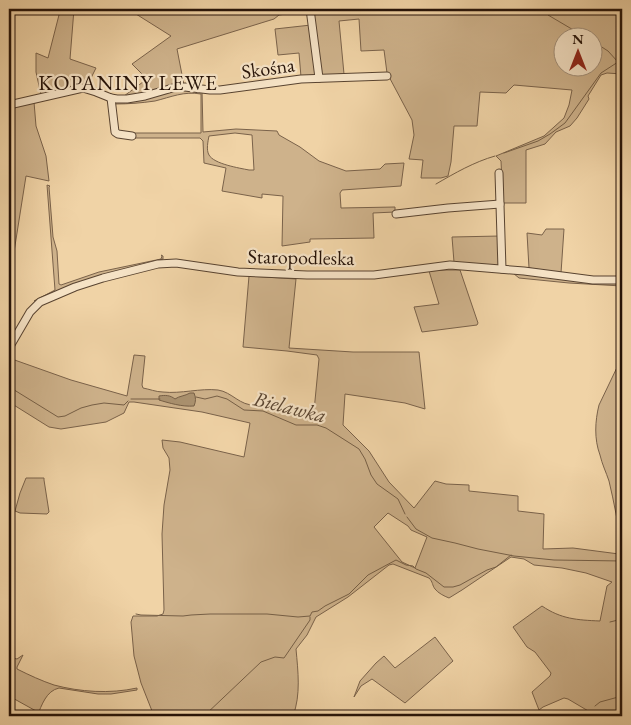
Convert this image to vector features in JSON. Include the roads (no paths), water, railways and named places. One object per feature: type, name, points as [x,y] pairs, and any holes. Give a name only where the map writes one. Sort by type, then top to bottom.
[{"type":"street","points":[[310,9],[318,78]]},
{"type":"street","name":"Skośna","points":[[9,105],[84,88],[111,98],[121,99],[136,98],[176,87],[220,90],[301,79],[387,76]]},
{"type":"street","points":[[111,98],[115,132],[132,136]]},
{"type":"street","points":[[499,173],[502,269]]},
{"type":"street","points":[[396,214],[500,204]]},
{"type":"street","name":"Staropodleska","points":[[9,348],[30,312],[40,302],[75,287],[158,264],[176,263],[238,272],[307,275],[374,274],[450,265],[593,280],[622,280]]},
{"type":"waterway","points":[[544,9],[548,15],[570,28]]},
{"type":"waterway","points":[[604,48],[618,62],[622,63]]},
{"type":"waterway","points":[[504,153],[538,141],[565,123],[601,73],[618,62]]},
{"type":"waterway","points":[[436,184],[457,172],[495,156]]},
{"type":"waterway","name":"Bielawka","points":[[11,388],[58,417],[92,405],[104,403],[124,405],[128,401]]},
{"type":"waterway","name":"Bielawka","points":[[196,397],[205,399],[217,396],[227,399],[244,410],[263,411],[296,425],[317,425],[326,428],[359,449],[377,484],[398,499],[405,514]]},
{"type":"waterway","name":"Bielawka","points":[[131,399],[160,399]]},
{"type":"waterway","name":"Bielawka","points":[[407,517],[416,529],[432,538],[478,549],[514,556],[554,560],[622,561]]},
{"type":"waterway","points":[[136,614],[183,616],[267,614],[298,617],[310,616],[312,612],[318,611],[349,594],[368,575],[396,560],[426,573],[444,587],[453,587],[496,567],[511,555]]},
{"type":"waterway","points":[[204,716],[261,662],[275,657],[284,658],[310,620],[310,617]]},
{"type":"waterway","points":[[610,622],[622,619]]},
{"type":"waterway","points":[[595,706],[600,702],[622,696]]},
{"type":"district","name":"KOPANINY LEWE","points":[[128,83]]}]
